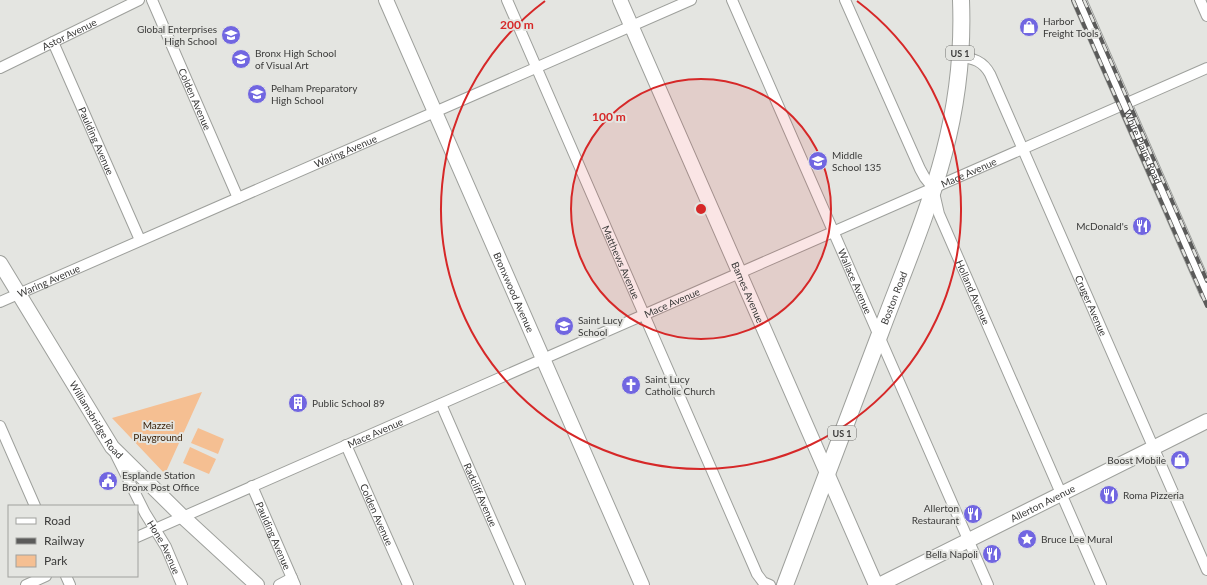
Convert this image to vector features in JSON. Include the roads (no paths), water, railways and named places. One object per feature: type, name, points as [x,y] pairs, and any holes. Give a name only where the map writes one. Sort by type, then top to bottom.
[{"type":"main road","name":"Boston Road","points":[[784,585],[921,224],[944,155],[960,57],[961,0]]},
{"type":"street","name":"Astor Avenue","points":[[0,68],[139,0]]},
{"type":"street","name":"Colden Avenue","points":[[152,0],[238,198]]},
{"type":"street","name":"Bronxwood Avenue","points":[[386,0],[642,585]]},
{"type":"street","name":"Matthews Avenue","points":[[507,0],[757,574],[763,582],[770,585]]},
{"type":"street","name":"Barnes Avenue","points":[[620,0],[876,585]]},
{"type":"street","name":"Waring Avenue","points":[[0,302],[691,0]]},
{"type":"street","name":"Wallace Avenue","points":[[732,0],[988,585]]},
{"type":"street","name":"Holland Avenue","points":[[845,0],[920,169],[933,188],[939,214],[1101,585]]},
{"type":"street","name":"White Plains Road","points":[[1079,0],[1207,293]]},
{"type":"street","points":[[1200,0],[1207,16]]},
{"type":"street","name":"Paulding Avenue","points":[[53,42],[140,240]]},
{"type":"street","name":"Cruger Avenue","points":[[960,57],[976,60],[987,68],[1207,570]]},
{"type":"street","name":"Mace Avenue","points":[[138,537],[1207,68]]},
{"type":"street","name":"Williamsbridge Road","points":[[0,263],[112,447],[182,516],[257,585]]},
{"type":"street","name":"Radcliff Avenue","points":[[441,404],[520,585]]},
{"type":"street","name":"Allerton Avenue","points":[[879,585],[1207,421]]},
{"type":"street","points":[[0,426],[35,505]]},
{"type":"street","name":"Colden Avenue","points":[[346,445],[408,585]]},
{"type":"street","name":"Hone Avenue","points":[[112,447],[145,513],[166,547],[182,585]]},
{"type":"street","name":"Paulding Avenue","points":[[252,486],[294,582]]},
{"type":"street","points":[[26,585],[44,577]]},
{"type":"street","points":[[278,585],[294,582]]},
{"type":"railway","points":[[1073,0],[1207,306]]},
{"type":"railway","points":[[1084,0],[1207,281]]},
{"type":"place","name":"Harbor Freight Tools","points":[[1029,27]]},
{"type":"place","name":"Global Enterprises High School","points":[[231,35]]},
{"type":"place","name":"Bronx High School of Visual Art","points":[[241,59]]},
{"type":"place","name":"Pelham Preparatory High School","points":[[257,94]]},
{"type":"place","name":"Middle School 135","points":[[818,161]]},
{"type":"place","name":"McDonald's","points":[[1142,226]]},
{"type":"place","name":"Saint Lucy School","points":[[564,326]]},
{"type":"place","name":"Saint Lucy Catholic Church","points":[[631,385]]},
{"type":"place","name":"Public School 89","points":[[298,403]]},
{"type":"place","name":"Boost Mobile","points":[[1180,460]]},
{"type":"place","name":"Esplande Station Bronx Post Office","points":[[108,481]]},
{"type":"place","name":"Roma Pizzeria","points":[[1109,495]]},
{"type":"place","name":"Allerton Restaurant","points":[[973,514]]},
{"type":"place","name":"Bruce Lee Mural","points":[[1027,539]]},
{"type":"place","name":"Bella Napoli","points":[[992,554]]},
{"type":"park label","name":"Mazzei Playground","points":[[158,430]]}]
